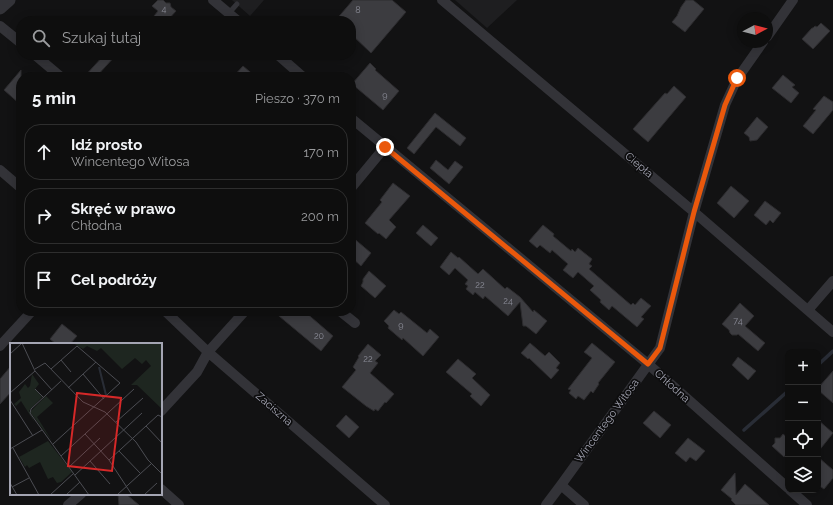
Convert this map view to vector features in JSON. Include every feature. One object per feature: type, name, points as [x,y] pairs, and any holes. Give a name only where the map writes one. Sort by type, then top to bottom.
[{"type":"street","points":[[0,8],[9,0]]},
{"type":"street","points":[[213,0],[232,16]]},
{"type":"street","name":"Ciepła","points":[[442,0],[694,212],[833,332]]},
{"type":"street","points":[[773,28],[793,0]]},
{"type":"street","points":[[0,26],[16,39]]},
{"type":"street","name":"Wincentego Witosa","points":[[546,505],[660,348],[694,212],[725,105],[737,78],[759,48]]},
{"type":"street","points":[[41,60],[55,72]]},
{"type":"street","points":[[284,60],[297,72]]},
{"type":"street","name":"Chłodna","points":[[356,122],[648,364],[785,485]]},
{"type":"street","points":[[356,182],[385,147]]},
{"type":"street","points":[[0,170],[16,184]]},
{"type":"street","points":[[808,310],[833,281]]},
{"type":"street","points":[[0,346],[27,316]]},
{"type":"street","name":"Zaciszna","points":[[170,316],[208,352],[385,505]]},
{"type":"street","points":[[162,410],[197,372],[208,352],[241,316]]},
{"type":"street","points":[[346,316],[355,323]]},
{"type":"street","points":[[561,485],[584,505]]},
{"type":"street","points":[[162,490],[179,505]]},
{"type":"street","name":"Chłodna","points":[[794,493],[807,505]]},
{"type":"street","points":[[68,505],[80,495]]},
{"type":"lane","points":[[229,14],[237,4]]},
{"type":"shaded area","points":[[232,0],[264,0],[250,16]]},
{"type":"shaded area","points":[[455,0],[517,0],[487,28]]},
{"type":"building","points":[[158,0],[163,0],[166,3],[170,3],[171,7],[176,11],[172,16],[154,16],[158,11],[152,6]]},
{"type":"building","points":[[353,0],[392,0],[406,12],[371,53],[356,39],[356,16],[339,16]]},
{"type":"building","points":[[686,0],[693,0],[704,9],[685,32],[672,22]]},
{"type":"building","points":[[821,23],[830,31],[813,49],[802,39],[812,28],[815,26],[817,27]]},
{"type":"building","points":[[99,60],[111,60],[101,72],[89,72]]},
{"type":"building","points":[[370,63],[376,69],[375,70],[399,91],[383,110],[356,87],[356,79]]},
{"type":"building","points":[[243,66],[250,72],[238,72]]},
{"type":"building","points":[[783,75],[795,85],[792,87],[799,93],[791,103],[772,88]]},
{"type":"building","points":[[16,76],[16,101],[4,90]]},
{"type":"building","points":[[674,86],[686,97],[648,142],[633,129],[665,93],[667,94]]},
{"type":"building","points":[[824,96],[833,102],[833,110],[813,134],[803,126],[816,110],[813,109]]},
{"type":"building","points":[[435,113],[466,138],[460,146],[436,127],[414,154],[407,148]]},
{"type":"building","points":[[757,117],[768,127],[757,140],[750,141],[749,137],[744,133]]},
{"type":"building","points":[[436,160],[448,170],[455,161],[463,167],[449,184],[430,168]]},
{"type":"building","points":[[393,183],[410,196],[389,220],[396,227],[386,239],[365,223],[382,202],[380,200]]},
{"type":"building","points":[[731,186],[749,201],[734,218],[717,203]]},
{"type":"building","points":[[765,201],[781,213],[773,223],[770,220],[766,225],[754,215]]},
{"type":"building","points":[[423,225],[438,238],[431,246],[416,233]]},
{"type":"building","points":[[543,225],[554,234],[553,236],[571,251],[572,249],[575,252],[578,248],[592,259],[589,264],[592,266],[589,269],[631,305],[633,303],[635,305],[641,298],[651,306],[641,317],[644,319],[637,327],[612,306],[609,310],[600,302],[601,300],[590,290],[594,286],[578,272],[573,278],[563,270],[568,264],[552,250],[550,253],[540,245],[537,248],[529,241]]},
{"type":"building","points":[[356,240],[371,253],[361,266],[356,262]]},
{"type":"building","points":[[451,252],[478,274],[483,269],[505,289],[507,287],[520,297],[533,312],[534,310],[547,321],[536,334],[526,326],[523,326],[520,302],[508,316],[485,296],[483,299],[475,292],[473,295],[466,289],[468,286],[465,284],[468,280],[455,268],[449,275],[440,267]]},
{"type":"building","points":[[369,271],[386,286],[375,298],[361,286],[363,279]]},
{"type":"building","points":[[740,303],[754,316],[745,326],[765,343],[758,351],[738,334],[732,335],[722,324]]},
{"type":"building","points":[[394,310],[399,314],[401,312],[427,333],[430,329],[439,337],[423,356],[403,338],[402,340],[388,328],[389,326],[384,321]]},
{"type":"building","points":[[279,316],[310,316],[333,336],[321,351]]},
{"type":"building","points":[[62,324],[77,336],[71,343],[55,343],[50,339]]},
{"type":"building","points":[[530,343],[545,356],[549,352],[560,363],[556,368],[559,370],[551,379],[529,358],[528,359],[521,353]]},
{"type":"building","points":[[592,343],[615,362],[598,383],[599,384],[593,393],[591,391],[584,400],[578,396],[576,399],[569,393],[571,390],[568,389],[592,358],[584,352]]},
{"type":"building","points":[[368,344],[381,355],[375,361],[378,363],[370,373],[394,394],[378,411],[375,409],[374,411],[366,406],[342,387],[356,370],[353,367],[359,357],[358,356]]},
{"type":"building","points":[[738,357],[756,371],[748,380],[732,365]]},
{"type":"building","points":[[458,359],[476,374],[472,378],[490,395],[481,406],[470,396],[472,394],[446,372]]},
{"type":"building","points":[[10,367],[10,393],[0,404],[0,379]]},
{"type":"building","points":[[833,371],[833,403],[821,393],[821,385]]},
{"type":"building","points":[[654,411],[671,425],[660,438],[643,423]]},
{"type":"building","points":[[346,415],[359,427],[349,438],[336,426]]},
{"type":"building","points":[[821,423],[833,433],[821,448]]},
{"type":"building","points":[[783,434],[785,436],[784,457],[772,446],[775,443],[775,438],[780,438]]},
{"type":"building","points":[[688,438],[705,451],[696,461],[690,457],[686,462],[675,453]]},
{"type":"building","points":[[821,460],[833,470],[833,478],[824,489],[821,487]]},
{"type":"building","points":[[735,473],[736,495],[745,484],[769,505],[736,505],[731,500],[732,499],[721,490]]},
{"type":"building","points":[[118,495],[127,495],[139,505],[119,505]]},
{"type":"waterway","points":[[821,362],[833,351]]},
{"type":"waterway","points":[[744,430],[785,394]]},
{"type":"route","points":[[385,147],[648,364],[660,348],[694,212],[725,105],[737,78]]}]
